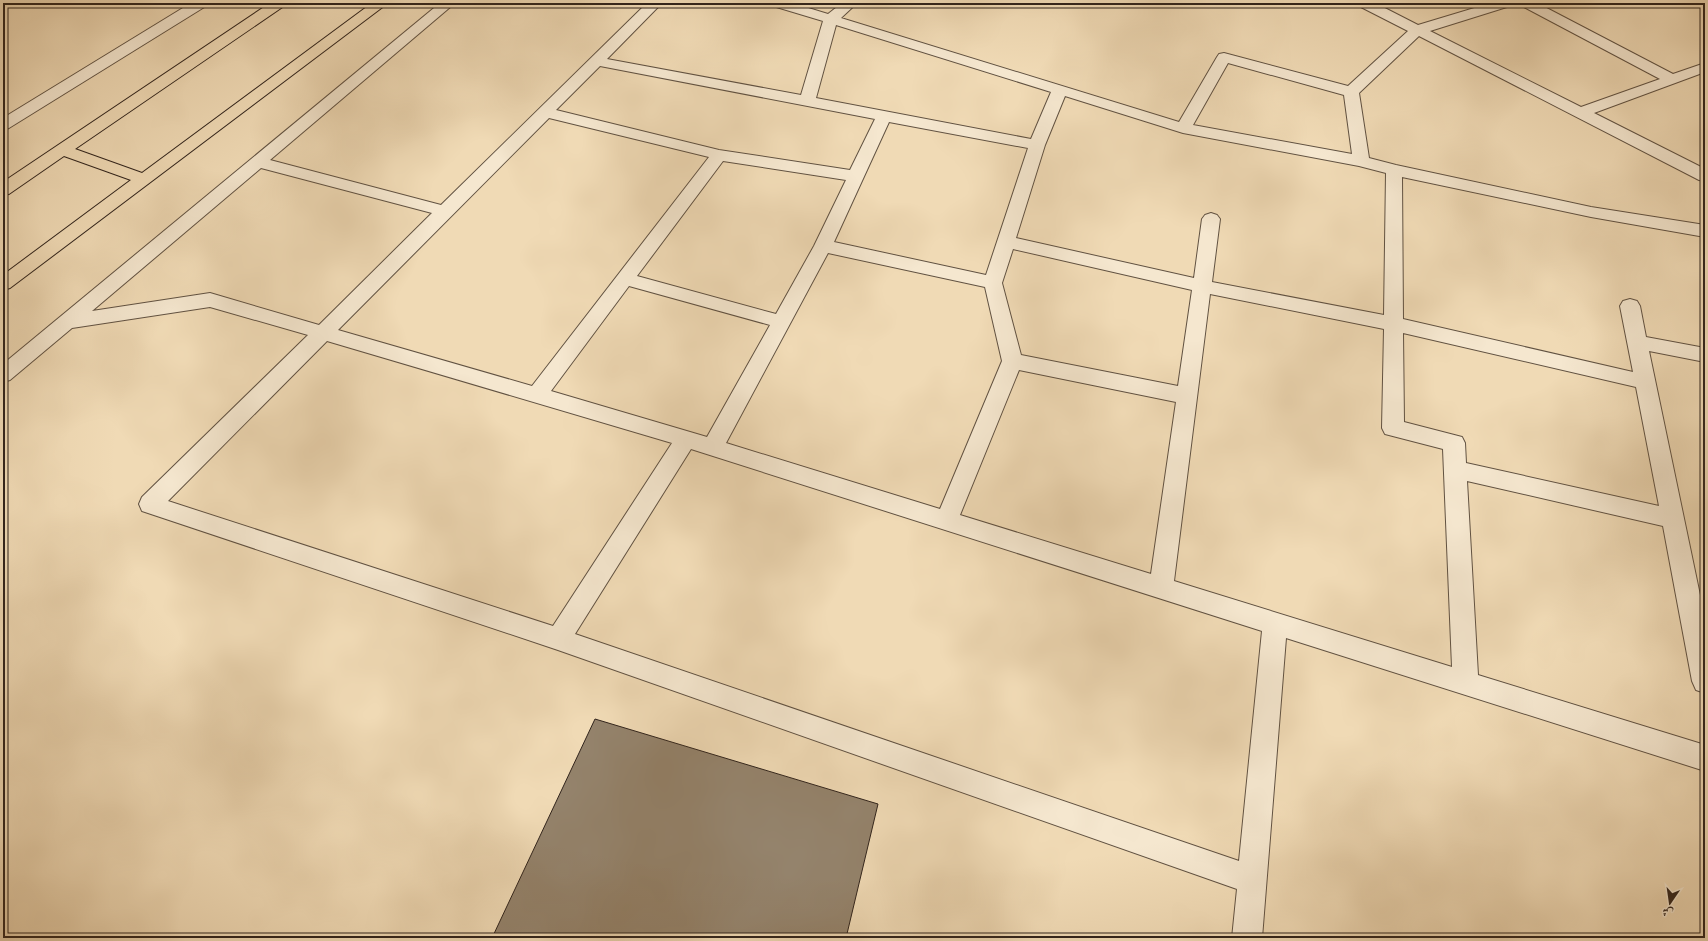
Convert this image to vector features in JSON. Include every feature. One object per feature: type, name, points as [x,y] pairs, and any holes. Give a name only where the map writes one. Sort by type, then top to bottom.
[{"type":"main road","points":[[3,190],[279,3]]},
{"type":"main road","points":[[3,284],[381,3]]},
{"type":"main road","points":[[62,150],[144,179]]},
{"type":"street","points":[[3,125],[201,3]]},
{"type":"street","points":[[3,375],[448,3]]},
{"type":"street","points":[[655,3],[150,504],[558,639],[1252,880]]},
{"type":"street","points":[[778,3],[1183,128],[1361,161],[1394,170],[1591,212],[1705,231]]},
{"type":"street","points":[[807,101],[831,19],[850,3]]},
{"type":"street","points":[[1364,3],[1705,176]]},
{"type":"street","points":[[1350,92],[1417,30],[1505,3]]},
{"type":"street","points":[[1527,3],[1672,79]]},
{"type":"street","points":[[1183,128],[1224,56],[1350,92]]},
{"type":"street","points":[[596,61],[1037,145]]},
{"type":"street","points":[[1580,113],[1703,69]]},
{"type":"street","points":[[946,521],[1012,361],[993,283],[1037,145],[1060,90]]},
{"type":"street","points":[[1350,92],[1361,161]]},
{"type":"street","points":[[545,112],[719,155],[856,176]]},
{"type":"street","points":[[712,448],[823,246],[884,116]]},
{"type":"street","points":[[537,395],[719,155]]},
{"type":"street","points":[[258,162],[444,211]]},
{"type":"street","points":[[1394,170],[1393,428],[1454,443],[1466,683]]},
{"type":"street","points":[[1161,588],[1211,219]]},
{"type":"street","points":[[1006,242],[1202,286],[1394,324],[1645,382]]},
{"type":"street","points":[[823,246],[993,283]]},
{"type":"street","points":[[625,279],[782,322]]},
{"type":"street","points":[[66,322],[210,300],[686,439],[1705,758]]},
{"type":"street","points":[[1630,306],[1705,681]]},
{"type":"street","points":[[1637,342],[1705,355]]},
{"type":"street","points":[[1012,361],[1187,396]]},
{"type":"street","points":[[558,639],[686,439]]},
{"type":"street","points":[[1456,469],[1673,519]]},
{"type":"street","points":[[1247,938],[1275,624]]},
{"type":"building","points":[[595,719],[878,804],[846,938],[492,938]]}]
